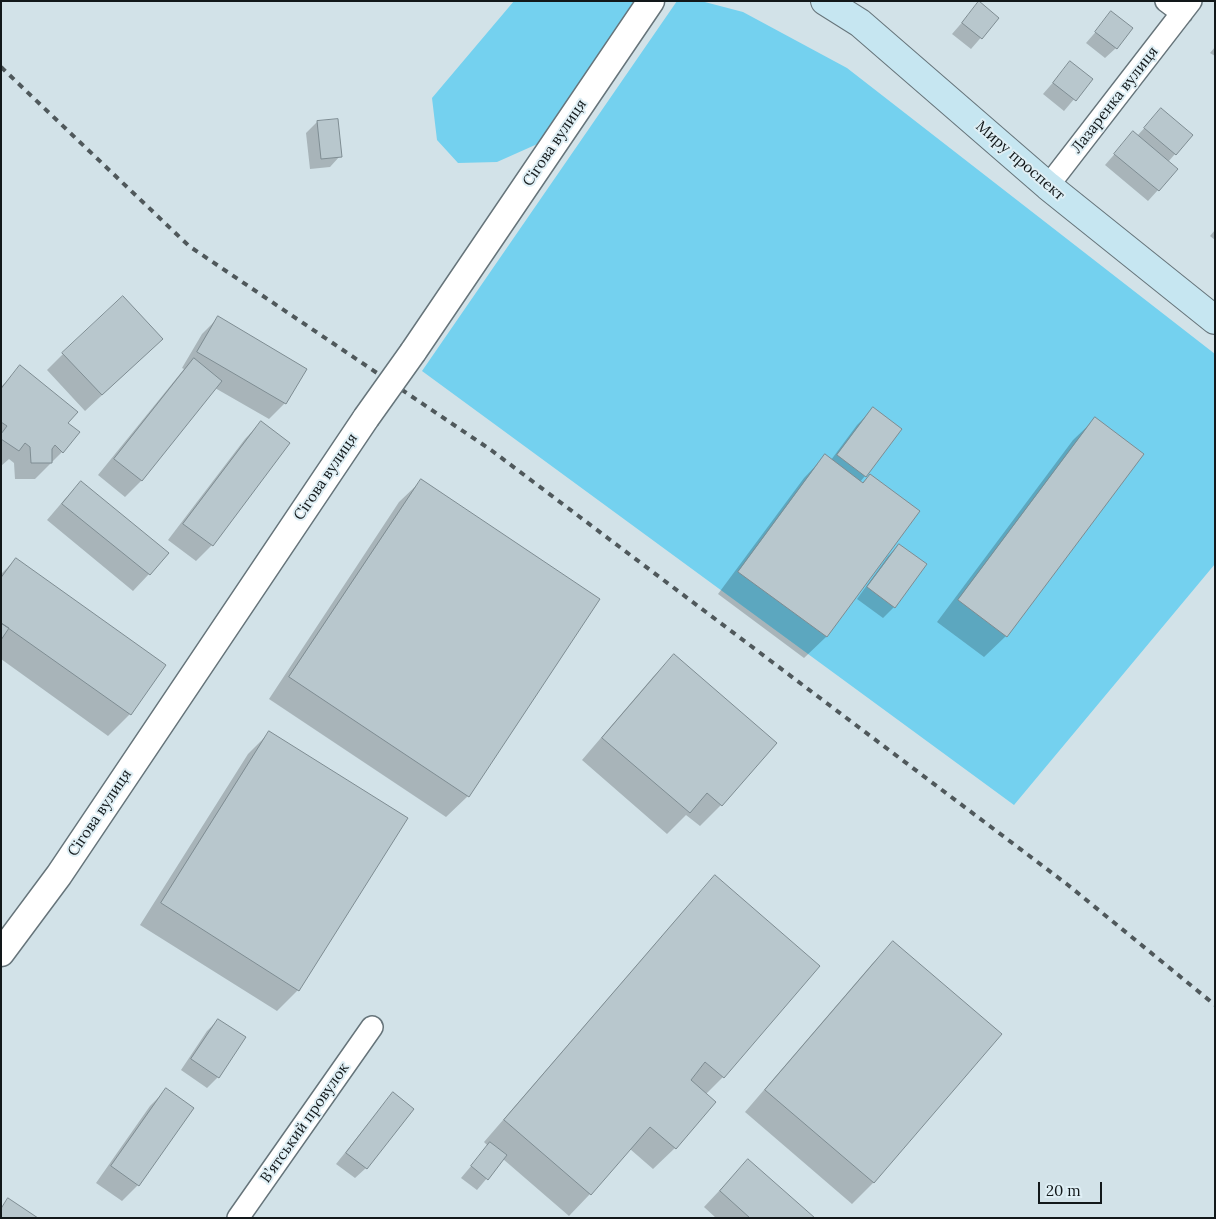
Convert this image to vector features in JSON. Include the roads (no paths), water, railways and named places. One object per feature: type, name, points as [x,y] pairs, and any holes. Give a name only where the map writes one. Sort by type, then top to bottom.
[{"type":"main road","name":"Миру проспект","points":[[825,1],[860,23],[1048,186],[1215,320]]},
{"type":"street","name":"Сігова вулиця","points":[[1,953],[59,875],[366,418],[413,352],[651,1]]},
{"type":"street","name":"Лазаренка вулиця","points":[[1048,186],[1180,5]]},
{"type":"street","name":"В’ятський провулок","points":[[238,1218],[372,1027]]},
{"type":"railway","points":[[1,67],[189,246],[491,450],[1068,885],[1215,1005]]}]
